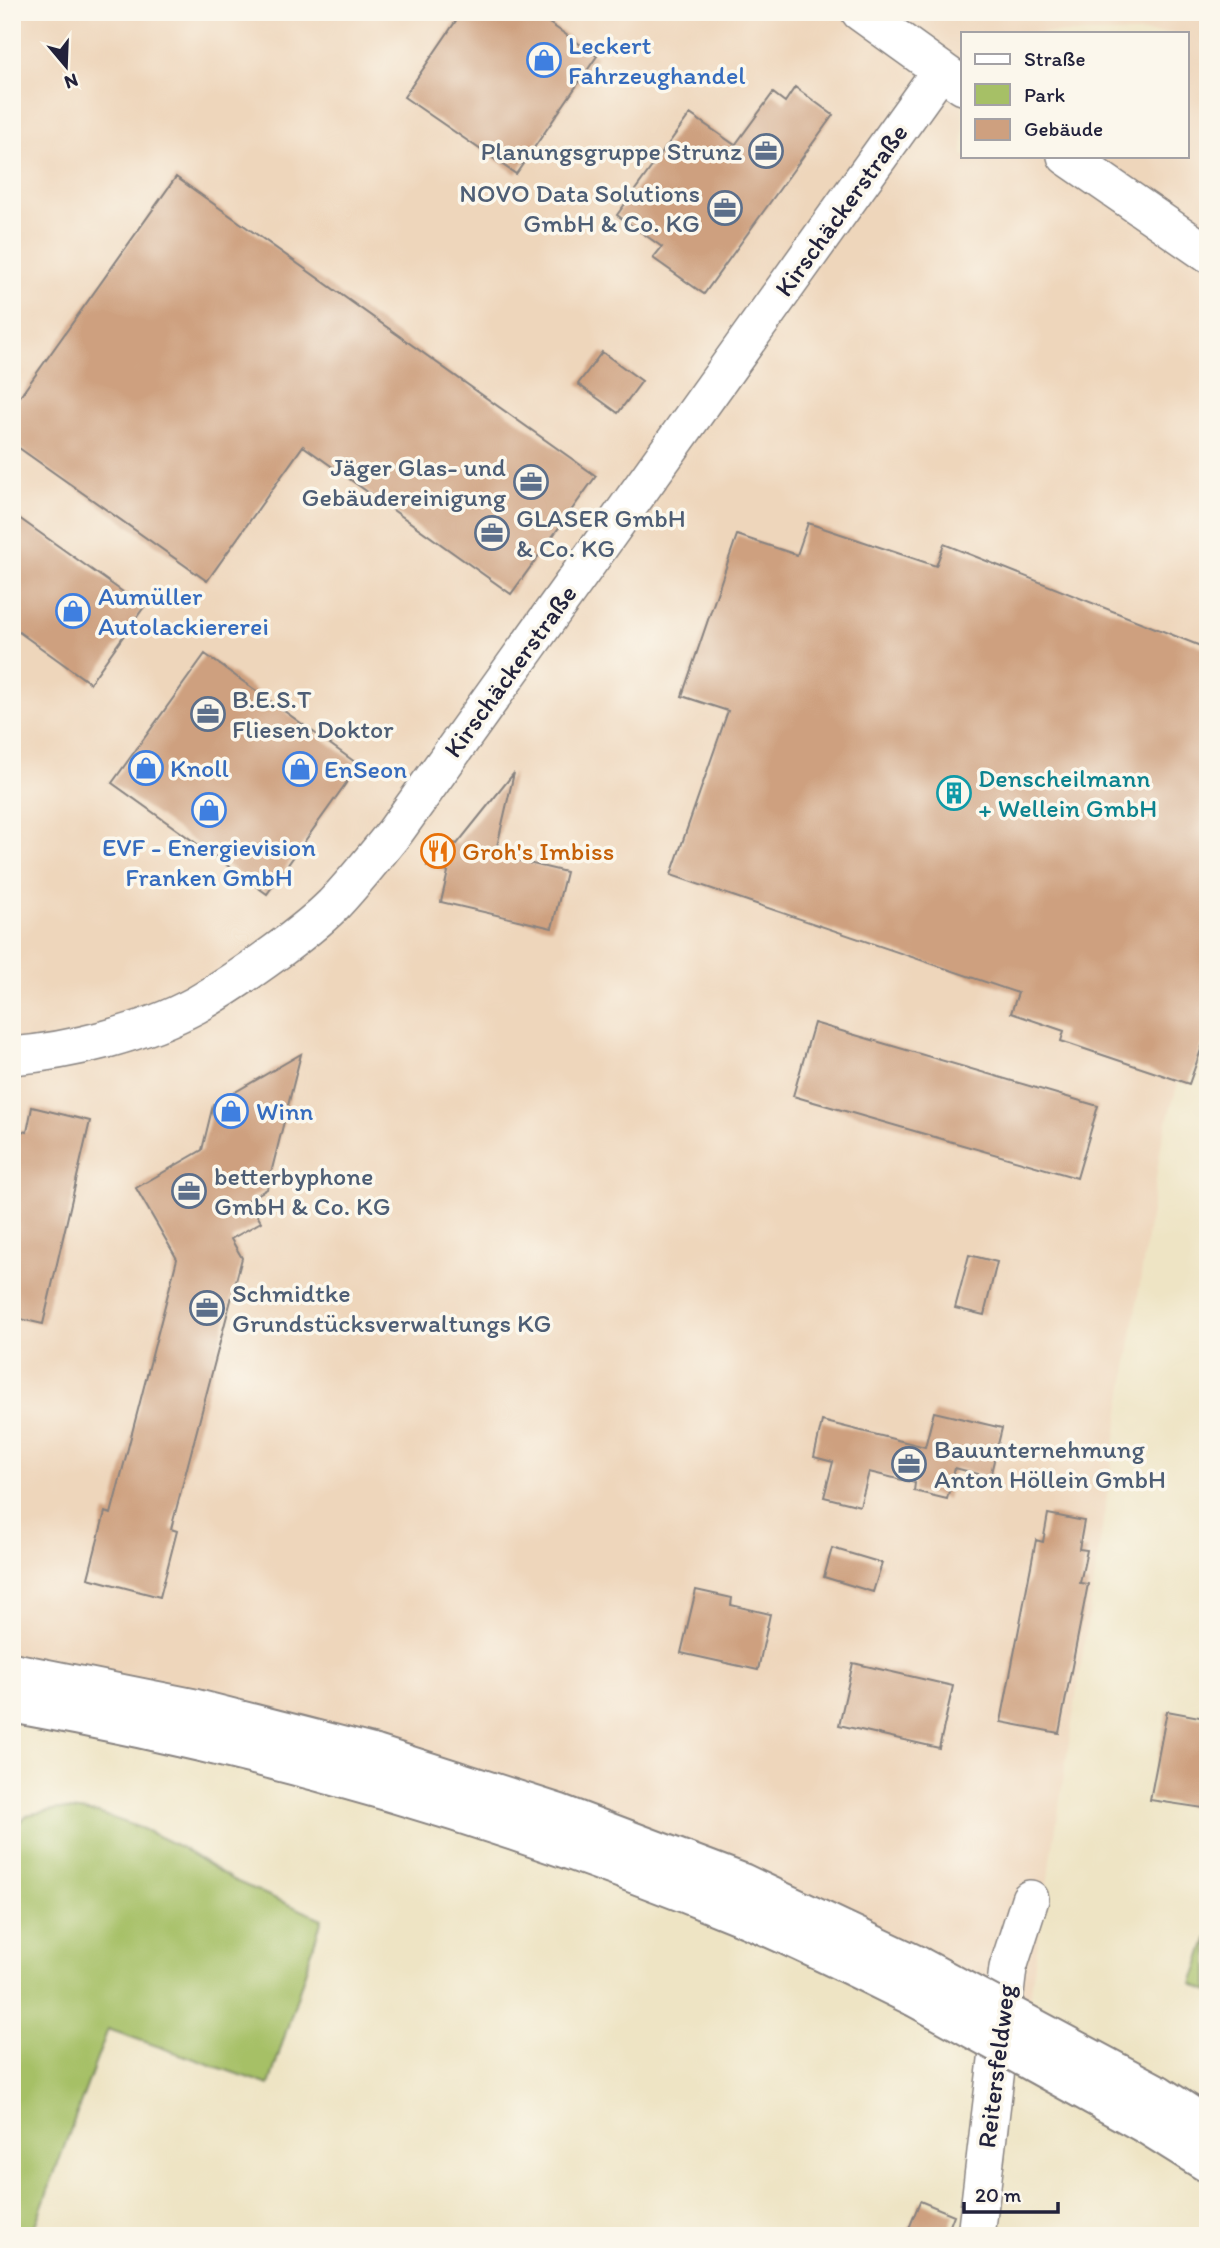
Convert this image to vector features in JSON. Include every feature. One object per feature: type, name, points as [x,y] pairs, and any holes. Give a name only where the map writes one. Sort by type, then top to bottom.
[{"type":"main road","points":[[12,1672],[192,1708],[311,1738],[376,1755],[557,1812],[742,1883],[916,1982],[1150,2108],[1208,2127]]},
{"type":"main road","points":[[12,1703],[182,1736],[376,1787],[570,1850],[747,1918],[830,1955],[916,1982]]},
{"type":"main road","points":[[1150,2108],[1208,2163]]},
{"type":"street","points":[[860,12],[952,78]]},
{"type":"street","name":"Kirschäckerstraße","points":[[12,1056],[83,1044],[146,1026],[195,1005],[249,972],[294,939],[333,905],[395,832],[952,78]]},
{"type":"street","points":[[1069,158],[1208,254]]},
{"type":"street","name":"Reitersfeldweg","points":[[976,2236],[1009,1968],[1030,1899]]},
{"type":"shaded area","points":[[12,12],[1208,12],[1208,975],[1162,1140],[1021,2054],[568,1835],[12,1691]]},
{"type":"green space","points":[[59,1809],[98,1813],[143,1829],[180,1847],[233,1880],[322,1919],[269,2085],[108,2029],[31,2236],[12,2236],[12,1830],[27,1815]]},
{"type":"green space","points":[[1208,1937],[1208,1991],[1192,1984]]},
{"type":"building","points":[[462,12],[533,12],[597,56],[516,174],[404,97]]},
{"type":"building","points":[[795,87],[833,115],[704,294],[653,258],[662,247],[617,215],[690,114],[735,145],[773,93],[785,102]]},
{"type":"building","points":[[176,177],[596,476],[511,594],[303,446],[207,581],[12,443],[12,408]]},
{"type":"building","points":[[602,352],[642,381],[618,413],[578,384]]},
{"type":"building","points":[[12,513],[144,607],[90,683],[12,627]]},
{"type":"building","name":"Denscheilmann + Wellein GmbH","points":[[808,523],[936,566],[944,544],[1208,649],[1208,1030],[1189,1084],[1061,1041],[1064,1031],[1011,1013],[1018,993],[671,875],[728,711],[682,696],[737,535],[797,555]]},
{"type":"building","points":[[205,654],[359,765],[267,894],[112,783]]},
{"type":"building","points":[[514,773],[495,855],[566,872],[552,928],[441,902],[448,872],[427,866],[435,837],[457,844]]},
{"type":"building","points":[[814,1023],[1098,1106],[1077,1178],[793,1096]]},
{"type":"building","points":[[301,1054],[267,1189],[248,1200],[261,1222],[231,1239],[242,1258],[171,1529],[177,1531],[160,1597],[88,1578],[105,1512],[111,1514],[177,1259],[136,1188],[202,1150],[213,1105]]},
{"type":"building","points":[[32,1107],[90,1121],[43,1324],[12,1317],[12,1129],[27,1132]]},
{"type":"building","points":[[969,1255],[997,1262],[984,1315],[955,1308]]},
{"type":"building","points":[[934,1412],[1002,1428],[990,1477],[955,1468],[947,1499],[914,1491],[915,1483],[869,1472],[860,1506],[824,1497],[833,1462],[814,1457],[822,1421],[925,1447]]},
{"type":"building","points":[[1048,1514],[1084,1521],[1079,1549],[1087,1550],[1080,1583],[1088,1584],[1059,1733],[1001,1722],[1036,1540],[1043,1542]]},
{"type":"building","points":[[832,1548],[882,1563],[873,1592],[824,1577]]},
{"type":"building","points":[[696,1590],[732,1598],[731,1605],[770,1614],[758,1670],[681,1653]]},
{"type":"building","points":[[853,1663],[953,1686],[939,1748],[839,1725]]},
{"type":"building","points":[[1167,1711],[1205,1718],[1204,1724],[1208,1725],[1208,1794],[1203,1808],[1150,1800]]},
{"type":"building","points":[[920,2201],[954,2215],[946,2236],[906,2236]]},
{"type":"place","name":"Leckert Fahrzeughandel","points":[[544,60]]},
{"type":"place","name":"Planungsgruppe Strunz","points":[[766,151]]},
{"type":"place","name":"NOVO Data Solutions GmbH & Co. KG","points":[[725,208]]},
{"type":"place","name":"Jäger Glas- und Gebäudereinigung","points":[[531,482]]},
{"type":"place","name":"GLASER GmbH & Co. KG","points":[[492,533]]},
{"type":"place","name":"Aumüller Autolackiererei","points":[[73,611]]},
{"type":"place","name":"B.E.S.T Fliesen Doktor","points":[[208,714]]},
{"type":"place","name":"Knoll","points":[[146,768]]},
{"type":"place","name":"EnSeon","points":[[300,769]]},
{"type":"place","name":"Denscheilmann + Wellein GmbH","points":[[954,793]]},
{"type":"place","name":"EVF - Energievision Franken GmbH","points":[[209,810]]},
{"type":"place","name":"Groh's Imbiss","points":[[438,851]]},
{"type":"place","name":"Winn","points":[[231,1111]]},
{"type":"place","name":"betterbyphone GmbH & Co. KG","points":[[189,1191]]},
{"type":"place","name":"Schmidtke Grundstücksverwaltungs KG","points":[[207,1308]]},
{"type":"place","name":"Bauunternehmung Anton Höllein GmbH","points":[[909,1464]]}]
